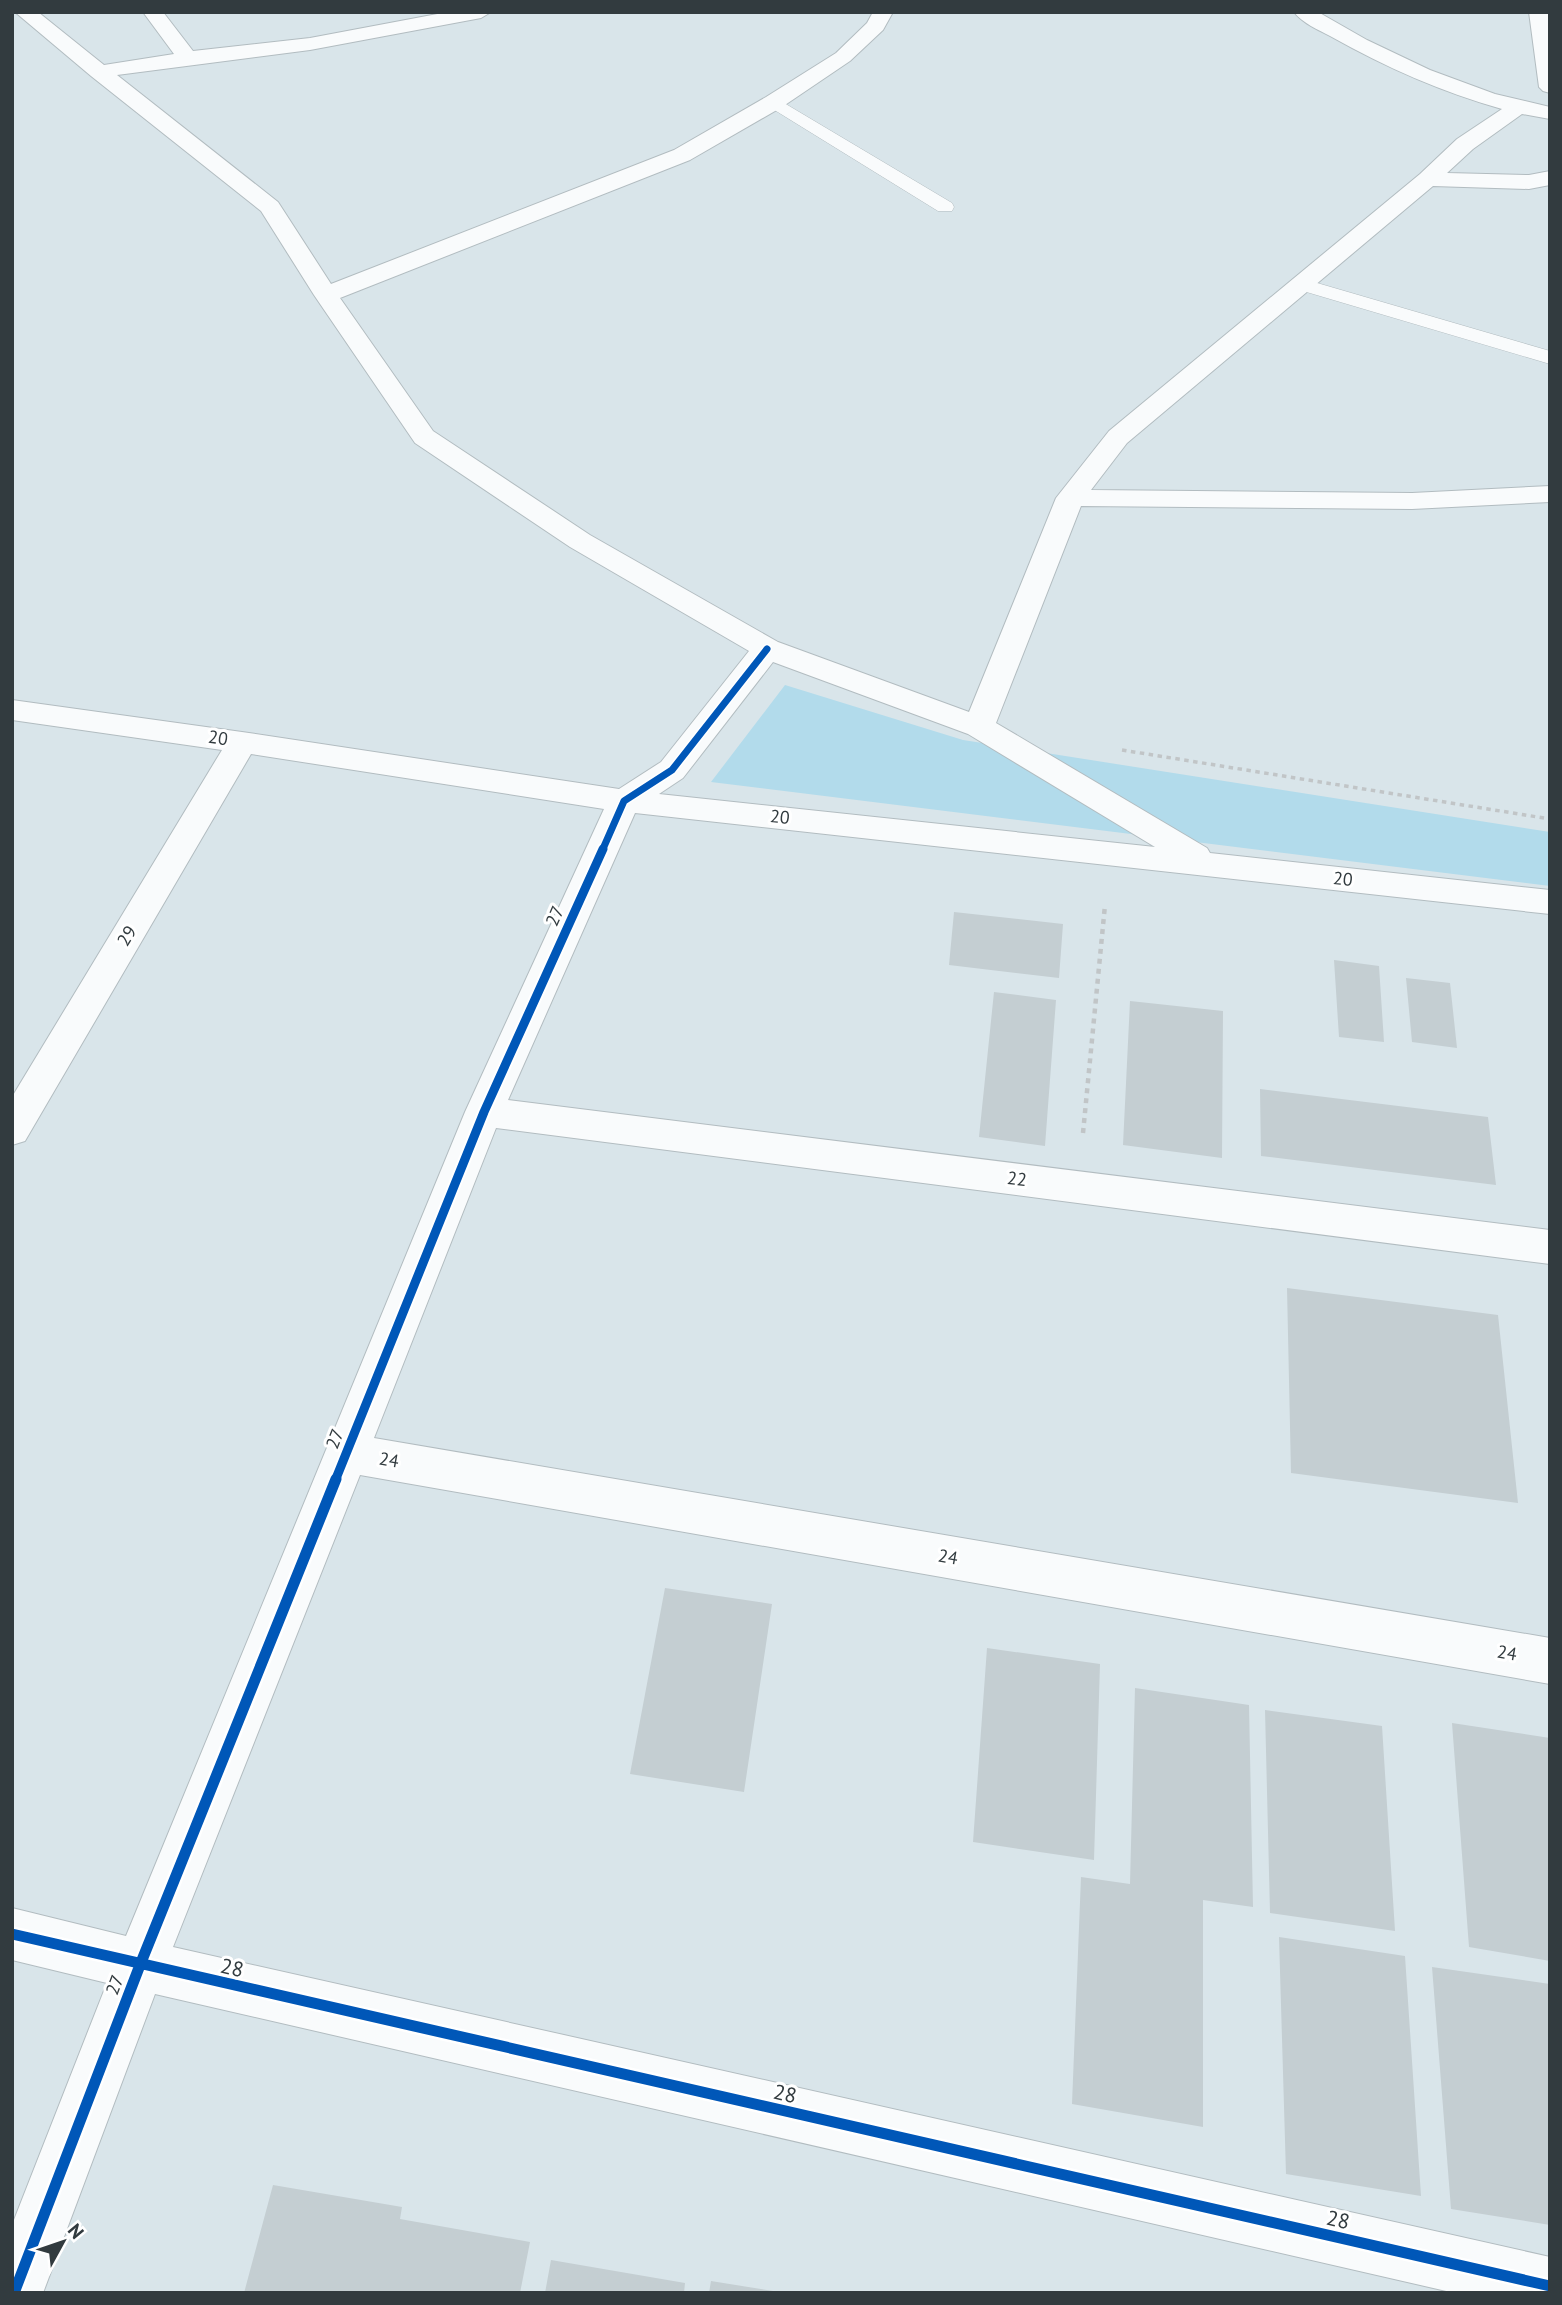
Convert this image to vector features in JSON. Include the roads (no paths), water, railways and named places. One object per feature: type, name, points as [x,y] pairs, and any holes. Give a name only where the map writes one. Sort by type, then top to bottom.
[{"type":"street","points":[[25,12],[270,207],[326,295],[424,437],[580,541],[767,649],[979,727],[1209,864]]},
{"type":"street","points":[[153,12],[188,58]]},
{"type":"street","points":[[98,72],[310,44],[481,12]]},
{"type":"street","points":[[326,295],[682,155],[774,102],[843,57],[876,26],[883,12]]},
{"type":"street","points":[[1304,12],[1339,35],[1414,71],[1517,108],[1550,113]]},
{"type":"street","points":[[1539,12],[1550,87]]},
{"type":"street","points":[[979,727],[1070,498],[1118,436],[1428,180],[1465,144],[1517,108]]},
{"type":"street","points":[[1428,180],[1529,182],[1550,178]]},
{"type":"street","points":[[1070,498],[1412,501],[1550,494]]},
{"type":"street","points":[[624,801],[672,770],[767,649]]},
{"type":"street","name":"20","points":[[12,710],[242,742],[624,801],[1550,902]]},
{"type":"street","name":"29","points":[[12,1130],[242,742]]},
{"type":"street","name":"27","points":[[14,2293],[139,1965],[484,1112],[624,801]]},
{"type":"street","name":"22","points":[[484,1112],[1550,1247]]},
{"type":"street","name":"24","points":[[346,1453],[1550,1661]]},
{"type":"street","name":"28","points":[[12,1934],[1550,2286]]},
{"type":"lane","points":[[774,102],[945,207]]},
{"type":"lane","points":[[1300,284],[1550,358]]}]
